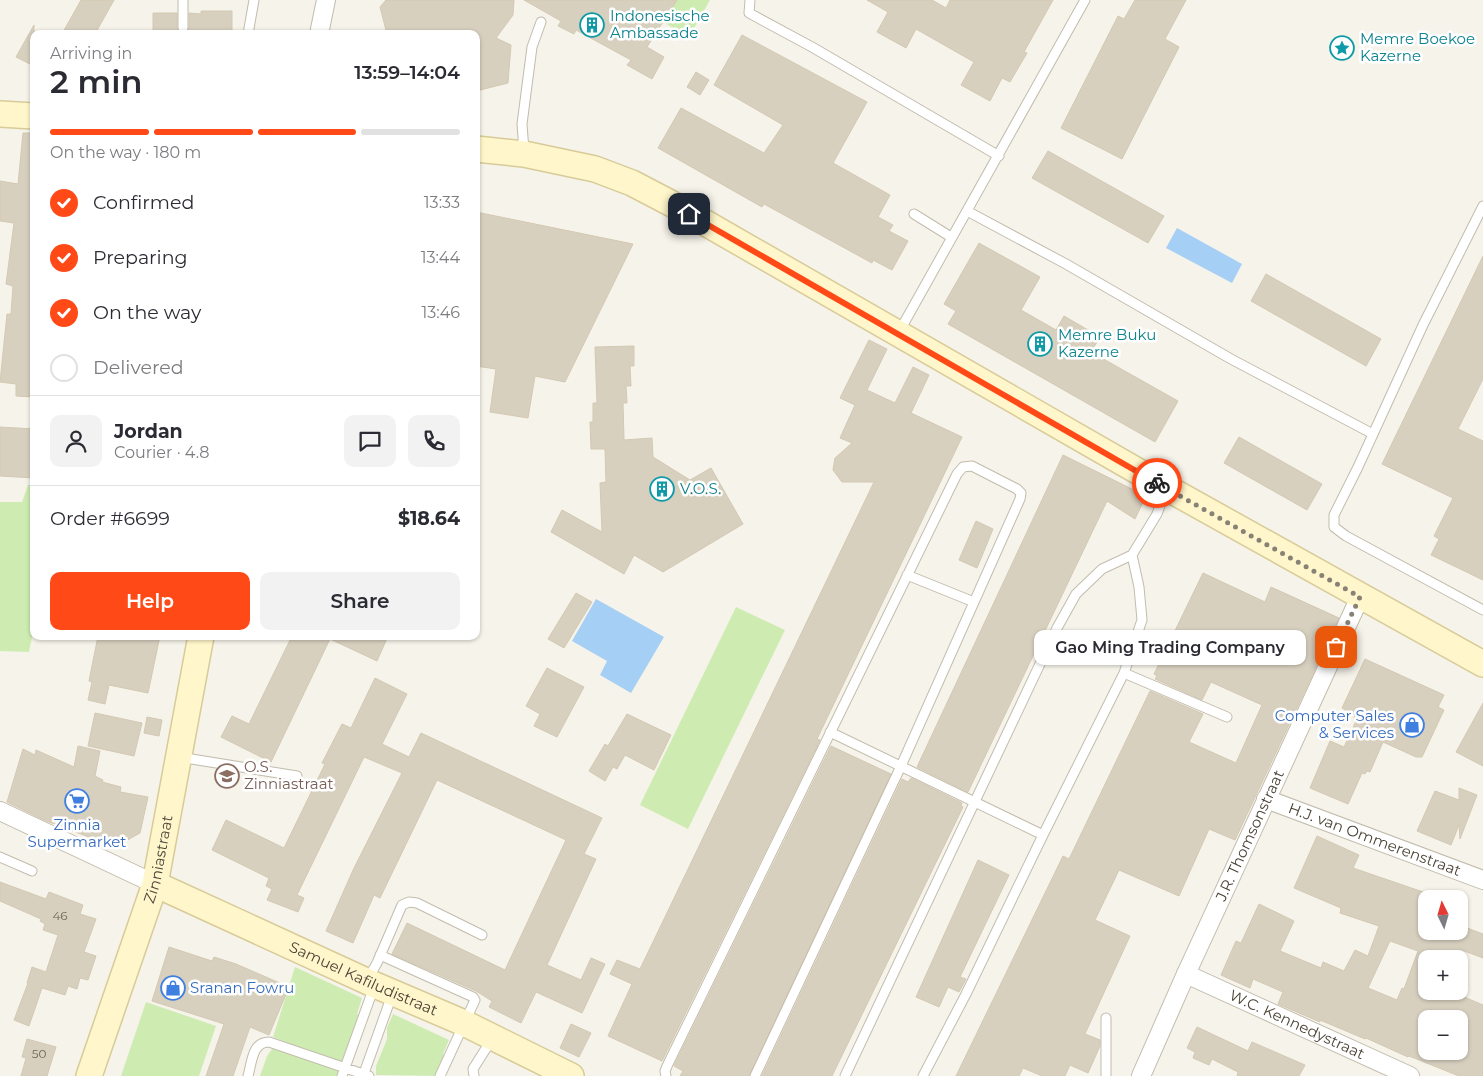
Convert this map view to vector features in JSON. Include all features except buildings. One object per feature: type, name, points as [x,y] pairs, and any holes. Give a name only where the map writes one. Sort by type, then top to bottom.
[{"type":"street","points":[[320,30],[326,0]]},
{"type":"street","points":[[0,114],[30,116]]},
{"type":"street","points":[[480,149],[524,154],[595,169],[632,183],[676,206],[1166,488],[1483,664]]},
{"type":"street","name":"J.R. Thomsonstraat","points":[[1141,1076],[1360,597]]},
{"type":"street","name":"Zinniastraat","points":[[89,1076],[155,884],[200,640]]},
{"type":"street","name":"H.J. van Ommerenstraat","points":[[1266,799],[1483,880]]},
{"type":"street","points":[[0,811],[155,884]]},
{"type":"street","name":"Samuel Kafiludistraat","points":[[155,884],[464,1023],[571,1076]]},
{"type":"street","name":"W.C. Kennedystraat","points":[[1186,974],[1410,1076]]},
{"type":"lane","points":[[183,0],[183,28]]},
{"type":"lane","points":[[249,30],[254,0]]},
{"type":"lane","points":[[750,0],[749,12],[999,156]]},
{"type":"lane","points":[[898,334],[1085,0]]},
{"type":"lane","points":[[524,154],[522,124],[532,47],[541,22]]},
{"type":"lane","points":[[1483,206],[1423,325],[1334,515],[1334,527],[1346,536],[1483,610]]},
{"type":"lane","points":[[967,211],[1066,264],[1231,359],[1373,434]]},
{"type":"lane","points":[[914,214],[951,237]]},
{"type":"lane","points":[[666,1076],[665,1071],[668,1064],[959,470],[967,466],[976,467],[1017,489],[1021,496],[901,766],[754,1076]]},
{"type":"lane","points":[[845,1076],[1057,628],[1076,594],[1102,569],[1132,555],[1157,514],[1166,488]]},
{"type":"lane","points":[[923,1076],[966,994],[1124,673],[1142,620],[1139,587],[1132,555]]},
{"type":"lane","points":[[907,575],[974,602]]},
{"type":"lane","points":[[1124,673],[1227,717]]},
{"type":"lane","points":[[830,732],[1043,835]]},
{"type":"lane","points":[[179,757],[297,776]]},
{"type":"lane","points":[[0,857],[32,871]]},
{"type":"lane","points":[[248,1076],[256,1047],[262,1042],[269,1042],[344,1072],[365,1075],[379,986],[380,955],[402,905],[409,902],[417,903],[482,935]]},
{"type":"lane","points":[[380,955],[473,998],[474,1002],[440,1076]]},
{"type":"lane","points":[[344,1072],[379,986]]},
{"type":"lane","points":[[1106,1018],[1106,1076]]},
{"type":"lane","points":[[474,1076],[473,1069],[493,1037]]},
{"type":"green space","points":[[659,0],[710,0],[689,37],[651,15]]},
{"type":"green space","points":[[28,485],[30,485],[31,640],[29,652],[0,651],[0,502],[22,502]]},
{"type":"green space","points":[[736,607],[785,630],[688,829],[640,805]]},
{"type":"green space","points":[[295,967],[362,998],[357,1014],[361,1017],[344,1061],[333,1061],[273,1037]]},
{"type":"green space","points":[[146,1002],[216,1026],[199,1076],[121,1076]]},
{"type":"green space","points":[[393,1014],[449,1040],[443,1054],[447,1056],[437,1076],[376,1075],[376,1066],[387,1039],[387,1028]]},
{"type":"green space","points":[[277,1048],[340,1071],[341,1076],[260,1076],[267,1056],[272,1049]]},
{"type":"water","points":[[1177,228],[1242,264],[1232,283],[1166,248]]},
{"type":"water","points":[[596,599],[664,637],[631,693],[600,675],[607,661],[572,641]]},
{"type":"way so far","points":[[1157,483],[1360,597],[1336,647]]},
{"type":"place","name":"Indonesische Ambassade","points":[[592,25]]},
{"type":"place","name":"Memre Boekoe Kazerne","points":[[1342,48]]},
{"type":"place","name":"Memre Buku Kazerne","points":[[1040,344]]},
{"type":"place","name":"V.O.S.","points":[[662,489]]},
{"type":"place","name":"Gao Ming Trading Company","points":[[1336,647]]},
{"type":"place","name":"Computer Sales & Services","points":[[1412,725]]},
{"type":"place","name":"O.S. Zinniastraat","points":[[227,776]]},
{"type":"place","name":"Zinnia Supermarket","points":[[77,801]]},
{"type":"place","name":"Sranan Fowru","points":[[173,988]]},
{"type":"route","points":[[689,214],[1157,483]]}]
